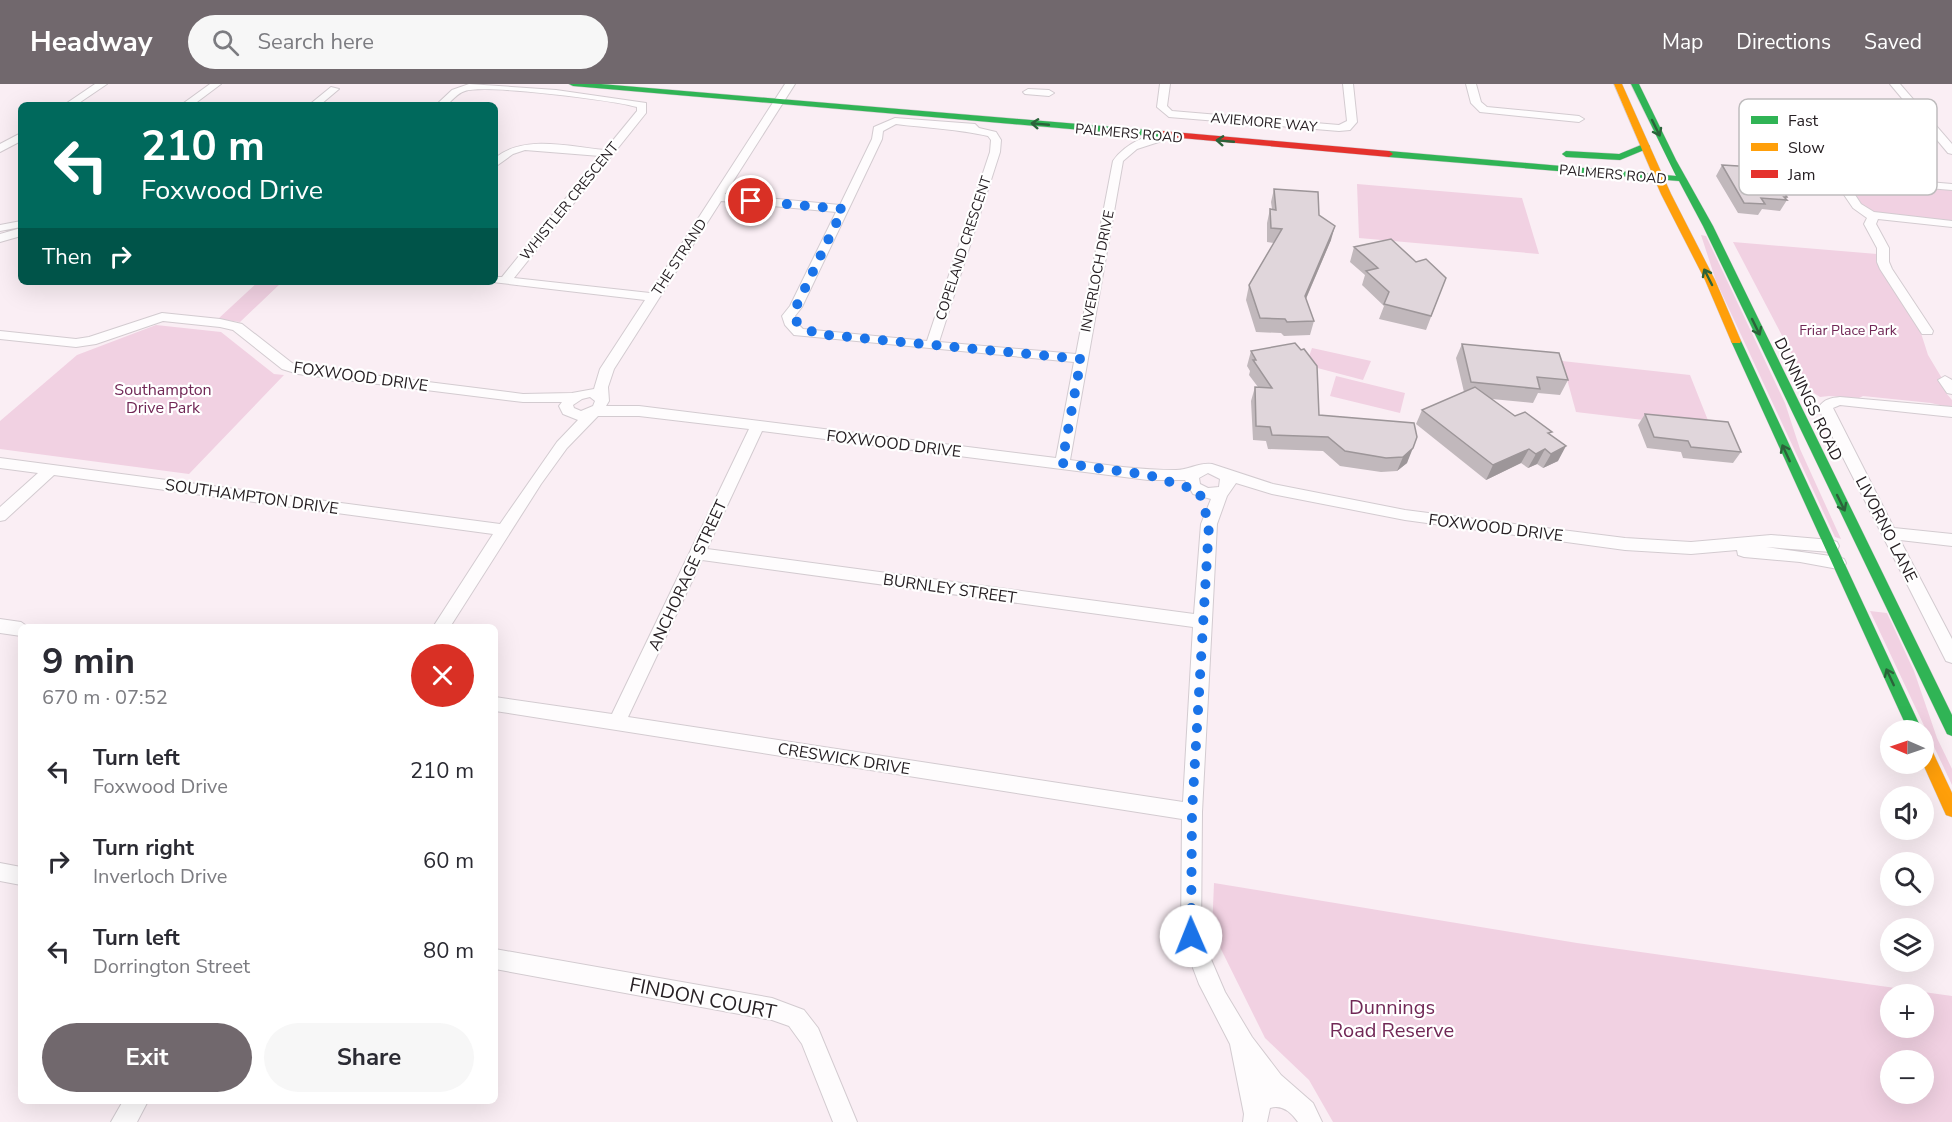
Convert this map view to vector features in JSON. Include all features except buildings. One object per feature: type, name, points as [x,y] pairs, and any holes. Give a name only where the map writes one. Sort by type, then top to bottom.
[{"type":"main road","name":"PALMERS ROAD","points":[[573,84],[785,92],[1115,132],[1617,174],[1682,175]]},
{"type":"main road","name":"PALMERS ROAD","points":[[674,84],[1207,128],[1657,174]]},
{"type":"main road","name":"DUNNINGS ROAD","points":[[1618,84],[1657,174],[1710,280],[1748,370],[1952,730]]},
{"type":"main road","name":"DUNNINGS ROAD","points":[[1635,84],[1672,160],[1708,226],[1852,557],[1911,720]]},
{"type":"main road","points":[[1557,154],[1620,157],[1646,146]]},
{"type":"main road","points":[[1396,148],[1476,147]]},
{"type":"main road","points":[[1617,174],[1649,193],[1677,216]]},
{"type":"main road","points":[[1695,251],[1700,245],[1696,227],[1708,226]]},
{"type":"main road","points":[[1934,771],[1952,810]]},
{"type":"street","points":[[74,102],[102,84]]},
{"type":"street","points":[[190,102],[216,84]]},
{"type":"street","name":"AVIEMORE WAY","points":[[1165,84],[1162,107],[1168,114],[1346,128],[1352,122],[1348,84]]},
{"type":"street","points":[[1471,84],[1476,103],[1484,110],[1581,119]]},
{"type":"street","points":[[1894,84],[1908,99]]},
{"type":"street","name":"WHISTLER CRESCENT","points":[[445,102],[467,89],[491,88],[610,98],[637,102],[642,105],[642,111],[634,122],[500,280]]},
{"type":"street","points":[[318,102],[334,89]]},
{"type":"street","name":"THE STRAND","points":[[598,405],[601,387],[608,369],[785,92]]},
{"type":"street","name":"COPELAND CRESCENT","points":[[897,124],[919,124],[966,128],[992,134],[996,140],[995,152],[932,344],[799,332],[789,316],[796,307],[843,209],[877,139],[889,127],[897,124]]},
{"type":"street","points":[[1115,132],[1121,140],[1124,151],[1137,144],[1167,136]]},
{"type":"street","points":[[1937,132],[1952,151]]},
{"type":"street","points":[[0,149],[18,138]]},
{"type":"street","points":[[498,162],[519,148],[548,147],[608,153]]},
{"type":"street","name":"INVERLOCH DRIVE","points":[[1062,463],[1118,161],[1124,151]]},
{"type":"street","points":[[1937,186],[1952,187]]},
{"type":"street","points":[[1851,195],[1857,206],[1874,216],[1952,224]]},
{"type":"street","points":[[717,197],[843,209]]},
{"type":"street","points":[[1874,216],[1870,224],[1883,248],[1882,255],[1886,269],[1927,332]]},
{"type":"street","points":[[500,280],[654,297]]},
{"type":"street","name":"FOXWOOD DRIVE","points":[[0,335],[82,343],[162,317],[220,322],[237,327],[287,366],[298,370],[523,398],[574,397],[588,393],[598,405]]},
{"type":"street","points":[[932,344],[1081,359]]},
{"type":"street","name":"THE STRAND","points":[[574,397],[608,369]]},
{"type":"street","points":[[562,445],[569,423],[567,403],[574,397]]},
{"type":"street","name":"FOXWOOD DRIVE","points":[[523,398],[578,416],[598,405],[1148,475],[1185,475],[1208,468],[1272,489],[1426,519],[1644,546],[1722,546],[1852,557]]},
{"type":"street","name":"LIVORNO LANE","points":[[1952,412],[1840,401],[1830,403],[1826,407],[1952,656]]},
{"type":"street","points":[[443,624],[532,486],[562,445],[598,405]]},
{"type":"street","name":"ANCHORAGE STREET","points":[[617,722],[757,427]]},
{"type":"street","name":"SOUTHAMPTON DRIVE","points":[[0,463],[504,530]]},
{"type":"street","points":[[0,516],[50,471]]},
{"type":"street","points":[[1196,471],[1191,480],[1198,490],[1209,524]]},
{"type":"street","points":[[1223,473],[1229,483],[1222,492],[1209,524],[1202,622],[1192,812],[1191,936],[1196,953],[1240,1039],[1268,1079],[1304,1108],[1310,1122]]},
{"type":"street","name":"FOXWOOD DRIVE","points":[[1148,475],[1212,494],[1272,489]]},
{"type":"street","points":[[1889,533],[1952,540]]},
{"type":"street","name":"BURNLEY STREET","points":[[697,553],[1202,622]]},
{"type":"street","points":[[0,626],[18,629]]},
{"type":"street","name":"CRESWICK DRIVE","points":[[498,704],[1192,812]]},
{"type":"street","points":[[0,872],[18,875]]},
{"type":"street","name":"FINDON COURT","points":[[498,961],[772,1009],[795,1018],[810,1036],[845,1122]]},
{"type":"street","points":[[1240,1039],[1254,1118]]},
{"type":"street","points":[[1254,1118],[1264,1098],[1279,1094],[1288,1096]]},
{"type":"street","points":[[123,1122],[135,1104]]},
{"type":"green space","points":[[1357,184],[1522,198],[1539,254],[1359,238]]},
{"type":"green space","points":[[1937,188],[1952,189],[1952,221],[1876,213],[1862,206],[1855,195],[1937,195]]},
{"type":"green space","points":[[1701,235],[1706,236],[1785,403],[1800,449],[1841,539],[1835,537],[1716,281]]},
{"type":"green space","name":"Friar Place Park","points":[[1733,242],[1877,254],[1878,262],[1920,330],[1928,355],[1949,390],[1946,393],[1952,400],[1952,408],[1931,403],[1863,396],[1859,398],[1820,397],[1811,391]]},
{"type":"green space","points":[[255,285],[279,285],[240,322],[218,319]]},
{"type":"green space","name":"Southampton Drive Park","points":[[156,325],[221,332],[274,374],[284,375],[189,474],[0,449],[0,421],[77,355]]},
{"type":"green space","points":[[1312,348],[1371,361],[1363,380],[1306,365]]},
{"type":"green space","points":[[1562,361],[1690,375],[1711,428],[1576,412]]},
{"type":"green space","points":[[1336,376],[1405,393],[1400,413],[1330,396]]},
{"type":"green space","points":[[1870,611],[1887,613],[1914,671],[1931,720],[1921,720]]},
{"type":"green space","points":[[1934,729],[1952,769],[1952,785],[1934,747]]},
{"type":"green space","name":"Dunnings Road Reserve","points":[[1214,883],[1577,943],[1880,986],[1880,1038],[1934,1038],[1934,993],[1952,996],[1952,1122],[1333,1122],[1309,1080],[1265,1038],[1212,931]]},
{"type":"traffic: fast","points":[[573,84],[1162,134]]},
{"type":"traffic: fast","points":[[1635,84],[1672,160],[1708,226],[1952,730]]},
{"type":"traffic: fast","points":[[1566,154],[1620,157],[1646,146]]},
{"type":"traffic: fast","points":[[1389,154],[1684,179]]},
{"type":"traffic: fast","points":[[1736,341],[1910,720]]},
{"type":"traffic: slow","points":[[1618,84],[1666,194],[1710,280],[1736,341]]},
{"type":"traffic: slow","points":[[1934,771],[1952,810]]},
{"type":"traffic: jam","points":[[1162,134],[1389,154]]},
{"type":"route","points":[[751,201],[843,209],[796,307],[796,321],[803,327],[817,334],[1081,359],[1062,463],[1148,475],[1183,484],[1199,491],[1209,524],[1192,812],[1191,936]]}]
